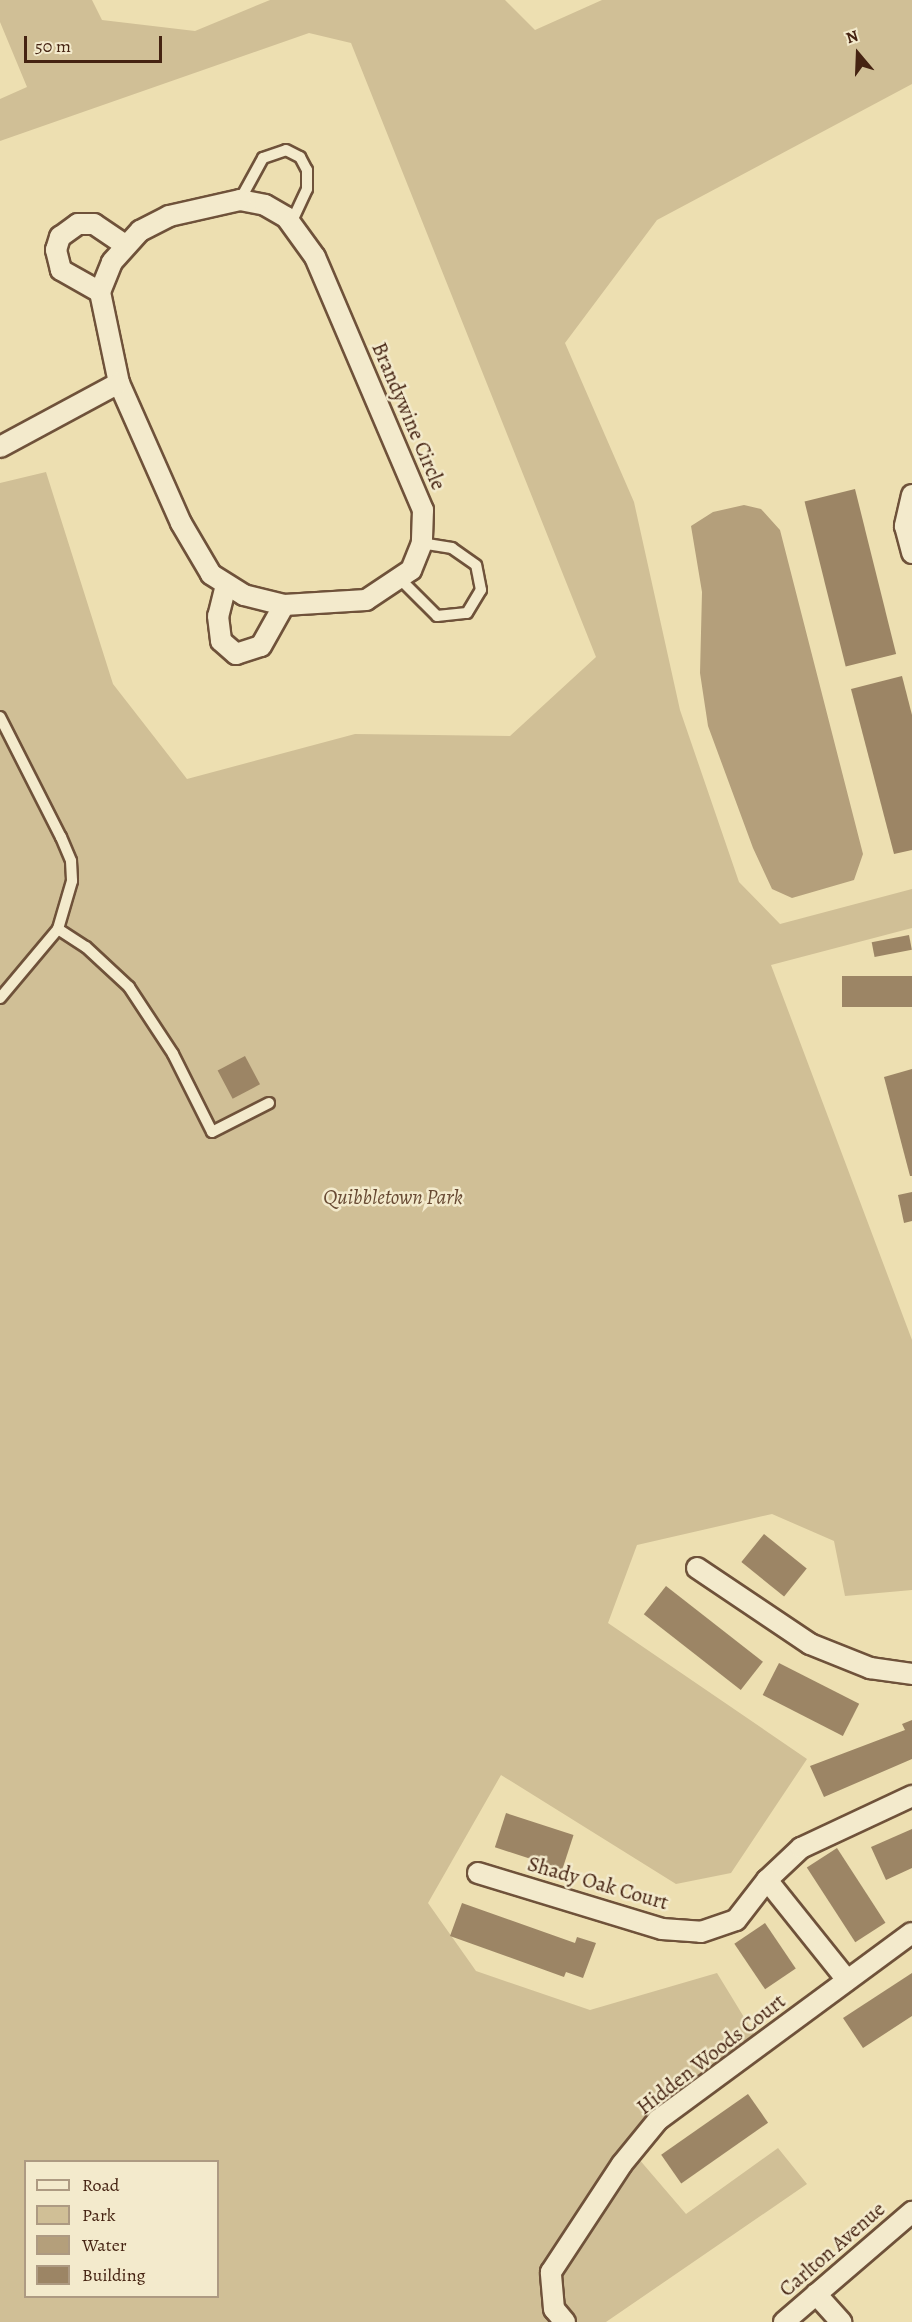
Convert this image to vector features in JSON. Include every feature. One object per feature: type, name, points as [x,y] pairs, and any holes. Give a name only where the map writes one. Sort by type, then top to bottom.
[{"type":"street","name":"Brandywine Circle","points":[[100,292],[112,262],[125,245],[169,216],[240,200],[265,205],[291,224],[315,257],[423,510],[422,543],[401,580]]},
{"type":"street","points":[[125,245],[94,224],[78,224],[60,237],[56,250],[62,270],[100,292],[119,383],[194,548],[210,574],[226,585],[284,605],[366,600],[401,580]]},
{"type":"street","points":[[0,447],[119,383]]},
{"type":"street","points":[[912,495],[905,526],[912,553]]},
{"type":"street","points":[[226,585],[218,616],[221,641],[236,654],[261,646],[284,605]]},
{"type":"street","points":[[697,1568],[810,1644],[870,1668],[912,1674]]},
{"type":"street","name":"Shady Oak Court","points":[[478,1873],[662,1929],[701,1932],[736,1920],[767,1880],[807,1844],[912,1796]]},
{"type":"street","points":[[767,1880],[847,1980]]},
{"type":"street","name":"Hidden Woods Court","points":[[560,2315],[551,2272],[622,2164],[658,2120],[912,1933]]},
{"type":"street","name":"Carlton Avenue","points":[[784,2322],[912,2212]]},
{"type":"street","points":[[816,2294],[841,2322]]},
{"type":"lane","points":[[240,200],[263,158],[286,150],[300,158],[307,170],[307,189],[291,224]]},
{"type":"lane","points":[[401,580],[437,616],[467,613],[481,590],[476,565],[452,548],[422,543]]},
{"type":"lane","points":[[0,717],[71,861],[69,902],[58,929],[0,998]]},
{"type":"lane","points":[[58,929],[86,947],[129,987],[173,1054],[212,1132],[269,1103]]},
{"type":"green space","name":"Quibbletown Park","points":[[0,0],[92,0],[102,20],[195,31],[270,0],[505,0],[535,30],[602,0],[912,0],[912,84],[657,220],[565,343],[634,502],[680,710],[739,882],[780,924],[912,889],[912,928],[771,965],[912,1340],[912,1590],[845,1596],[834,1541],[772,1514],[637,1545],[608,1623],[807,1759],[731,1873],[676,1884],[501,1775],[428,1903],[476,1971],[590,2010],[717,1973],[761,2045],[632,2151],[686,2214],[778,2148],[807,2184],[606,2322],[0,2322],[0,483],[46,472],[113,684],[187,779],[355,734],[510,736],[596,657],[351,43],[309,33],[0,141],[0,99],[27,87],[0,22]]},
{"type":"water","points":[[744,505],[761,509],[780,530],[863,854],[854,880],[792,898],[772,889],[753,848],[708,726],[700,673],[702,592],[691,526],[713,512]]},
{"type":"building","points":[[855,489],[896,654],[846,667],[805,502]]},
{"type":"building","points":[[902,676],[912,715],[912,850],[894,854],[851,689]]},
{"type":"building","points":[[909,935],[912,950],[875,957],[872,942]]},
{"type":"building","points":[[842,976],[912,976],[912,1007],[842,1007]]},
{"type":"building","points":[[245,1056],[260,1084],[233,1099],[218,1071]]},
{"type":"building","points":[[912,1069],[912,1176],[910,1176],[884,1077]]},
{"type":"building","points":[[912,1192],[912,1221],[904,1223],[898,1195]]},
{"type":"building","points":[[764,1534],[807,1569],[784,1597],[741,1562]]},
{"type":"building","points":[[666,1586],[763,1662],[741,1690],[644,1614]]},
{"type":"building","points":[[779,1663],[859,1704],[843,1736],[763,1695]]},
{"type":"building","points":[[912,1720],[912,1759],[824,1797],[810,1766],[905,1730],[902,1724]]},
{"type":"building","points":[[506,1813],[574,1835],[562,1869],[495,1847]]},
{"type":"building","points":[[912,1829],[912,1868],[886,1880],[871,1847]]},
{"type":"building","points":[[837,1848],[885,1923],[855,1942],[807,1868]]},
{"type":"building","points":[[462,1903],[575,1943],[577,1937],[596,1943],[583,1978],[566,1972],[564,1977],[450,1936]]},
{"type":"building","points":[[765,1923],[796,1969],[765,1989],[734,1944]]},
{"type":"building","points":[[912,1973],[912,2016],[863,2048],[843,2018]]},
{"type":"building","points":[[748,2094],[768,2123],[681,2183],[661,2155]]}]
